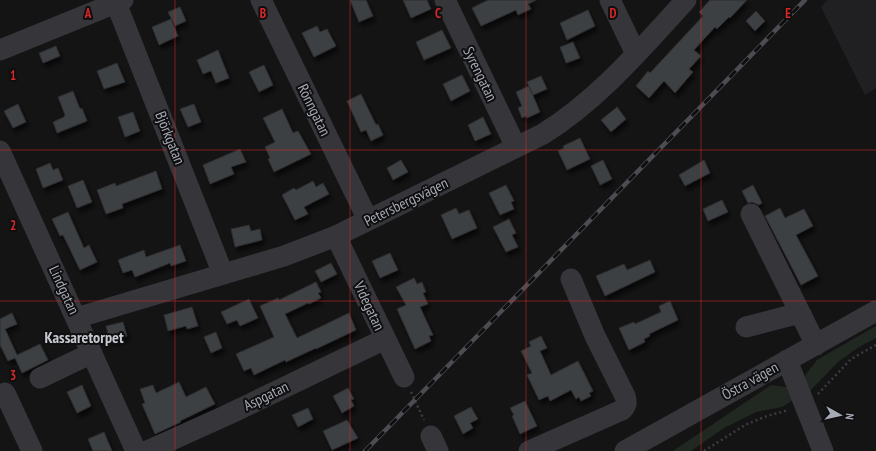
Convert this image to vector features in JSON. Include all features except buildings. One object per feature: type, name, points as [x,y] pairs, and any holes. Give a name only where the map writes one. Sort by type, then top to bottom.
[{"type":"street","name":"Rönngatan","points":[[261,0],[368,220]]},
{"type":"street","name":"Syrengatan","points":[[445,0],[516,147]]},
{"type":"street","points":[[610,0],[636,54]]},
{"type":"street","name":"Petersbergsvägen","points":[[76,318],[284,256],[336,236],[543,134],[588,102],[636,54],[686,0]]},
{"type":"street","points":[[0,50],[119,1]]},
{"type":"street","name":"Björkgatan","points":[[119,1],[223,274]]},
{"type":"street","name":"Lindgatan","points":[[0,151],[136,451]]},
{"type":"street","points":[[750,214],[816,345]]},
{"type":"street","name":"Videgatan","points":[[336,236],[384,339],[407,383]]},
{"type":"street","points":[[529,451],[622,410],[626,406],[627,401],[625,396],[571,279]]},
{"type":"street","name":"Östra vägen","points":[[625,451],[876,311]]},
{"type":"street","points":[[746,327],[792,315],[802,316]]},
{"type":"street","name":"Aspgatan","points":[[147,451],[227,415],[384,339]]},
{"type":"street","points":[[40,378],[92,353]]},
{"type":"street","points":[[787,360],[823,451]]},
{"type":"street","points":[[9,392],[32,451]]},
{"type":"path","points":[[407,383],[421,414]]},
{"type":"shaded area","points":[[827,0],[876,0],[876,88],[865,95],[821,7]]},
{"type":"shaded area","points":[[876,326],[876,338],[859,347],[838,362],[810,391],[802,384],[806,374],[817,360]]},
{"type":"shaded area","points":[[771,385],[787,387],[793,400],[782,407],[756,412],[724,428],[691,451],[673,451]]},
{"type":"railway","points":[[365,451],[805,0]]},
{"type":"district","name":"Kassaretorpet","points":[[84,337]]}]
